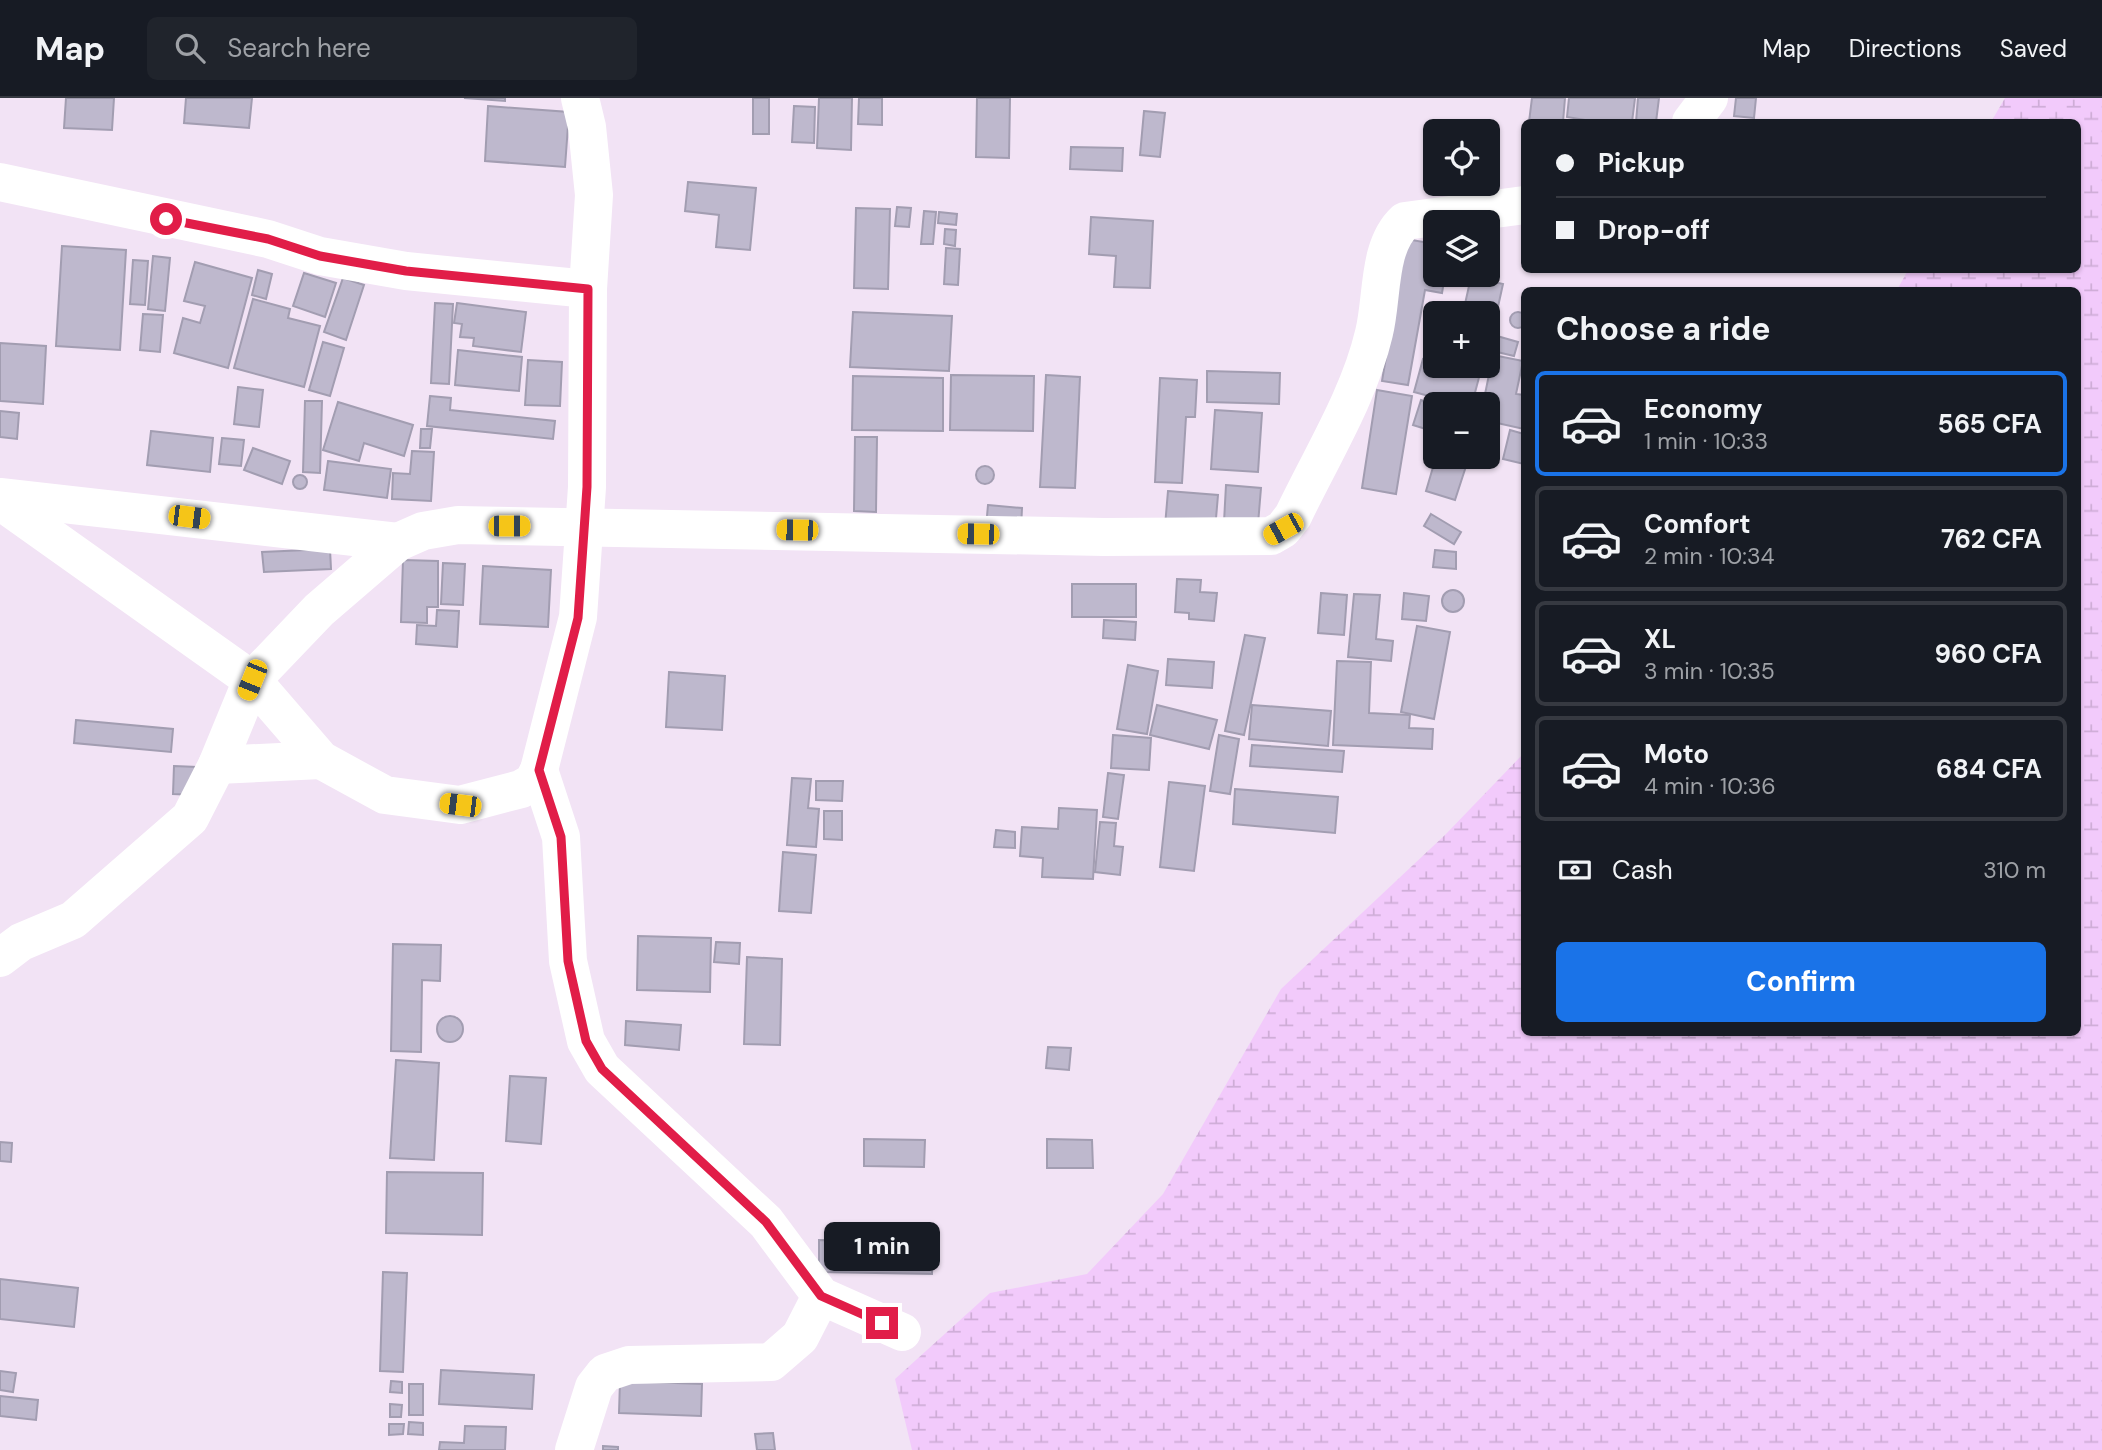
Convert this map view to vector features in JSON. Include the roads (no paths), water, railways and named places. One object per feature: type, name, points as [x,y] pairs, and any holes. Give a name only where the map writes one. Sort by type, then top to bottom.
[{"type":"street","points":[[0,499],[252,680],[321,760],[385,795],[460,805],[521,789],[533,782],[539,770],[578,618],[584,526],[588,289],[594,195],[587,127],[580,98]]},
{"type":"street","points":[[1693,119],[1709,98]]},
{"type":"street","points":[[0,182],[268,239],[320,256],[406,271],[588,289]]},
{"type":"street","points":[[0,958],[20,942],[73,920],[190,818],[217,765],[252,680],[319,610],[398,542],[423,531],[458,525],[1104,537],[1270,536],[1283,529],[1293,516],[1363,370],[1374,333],[1392,233],[1405,221],[1521,205]]},
{"type":"street","points":[[0,499],[398,542]]},
{"type":"street","points":[[217,765],[321,760]]},
{"type":"street","points":[[539,770],[561,837],[568,961],[586,1041],[602,1069],[766,1222],[821,1296],[902,1332]]},
{"type":"street","points":[[574,1450],[594,1387],[605,1373],[629,1365],[771,1362],[800,1337],[821,1296]]}]
